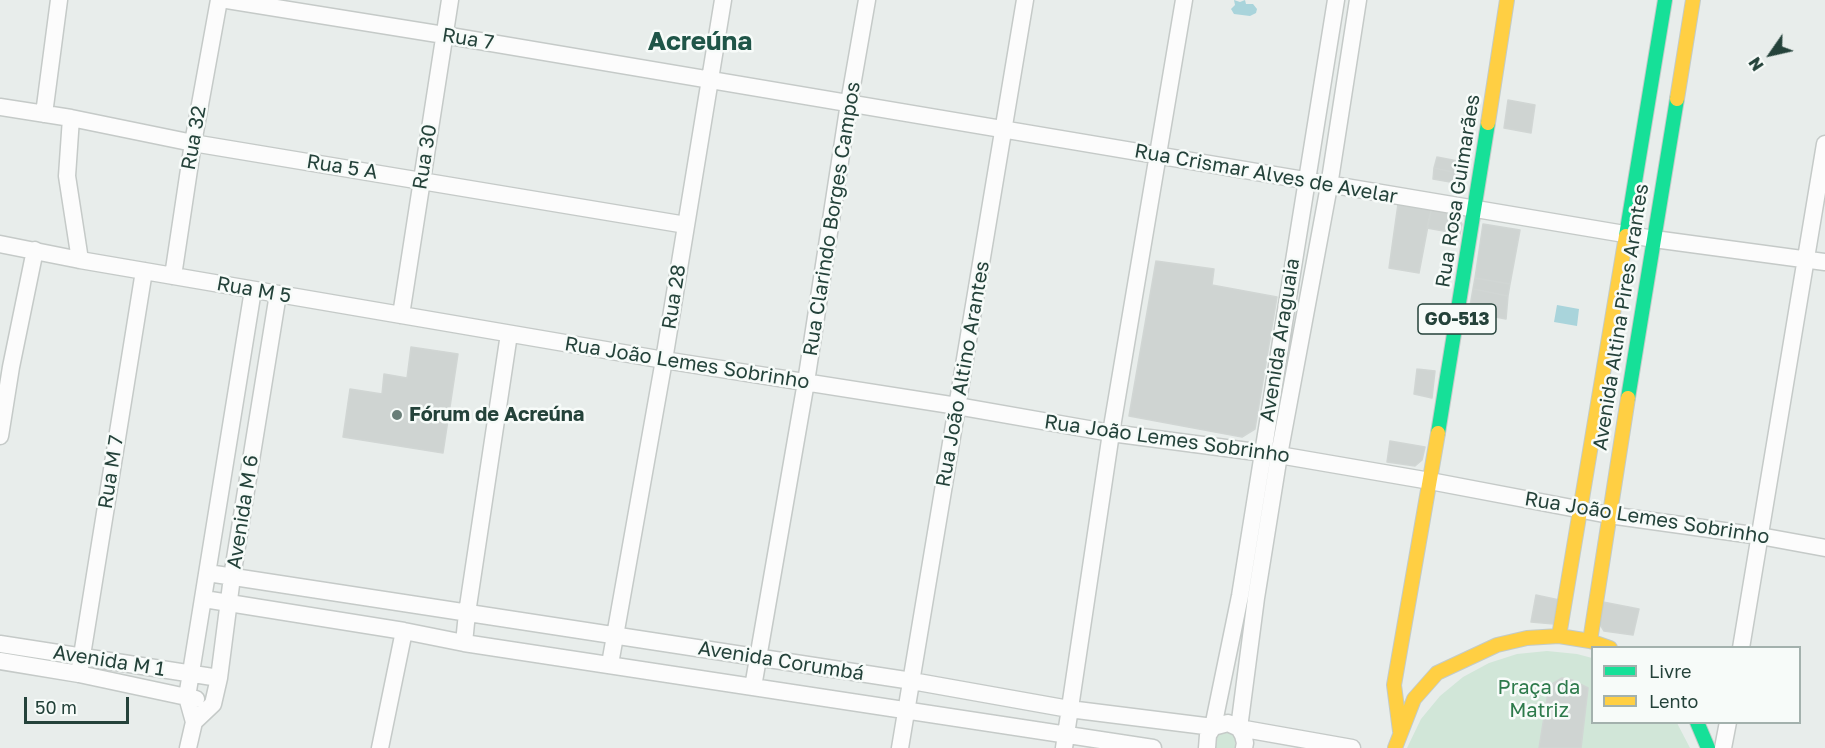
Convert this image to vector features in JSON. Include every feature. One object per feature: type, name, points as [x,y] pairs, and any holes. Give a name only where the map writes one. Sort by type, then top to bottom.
[{"type":"street","points":[[44,114],[59,0]]},
{"type":"street","name":"Rua 32","points":[[173,276],[193,142],[219,0]]},
{"type":"street","name":"Rua 7","points":[[227,0],[709,80]]},
{"type":"street","name":"Rua 30","points":[[401,315],[450,0]]},
{"type":"street","name":"Rua 28","points":[[610,664],[664,360],[723,0]]},
{"type":"street","name":"Rua Clarindo Borges Campos","points":[[753,687],[806,382],[867,0]]},
{"type":"street","name":"Rua João Altino Arantes","points":[[900,748],[1025,0]]},
{"type":"street","points":[[1065,742],[1111,433],[1184,0]]},
{"type":"street","name":"Avenida Araguaia","points":[[1244,748],[1243,735],[1239,728],[1248,597],[1262,453],[1336,0]]},
{"type":"street","name":"Avenida Araguaia","points":[[1207,748],[1208,735],[1213,727],[1248,597],[1279,455],[1329,186],[1358,0]]},
{"type":"street","name":"Rua Rosa Guimarães","points":[[1400,731],[1394,685],[1475,210],[1507,0]]},
{"type":"street","name":"Avenida Altina Pires Arantes","points":[[1559,636],[1581,510],[1654,239],[1664,94],[1665,0]]},
{"type":"street","name":"Avenida Altina Pires Arantes","points":[[1590,641],[1609,515],[1627,235],[1664,94],[1693,0]]},
{"type":"street","points":[[1329,40],[1351,43]]},
{"type":"street","name":"Rua Crismar Alves de Avelar","points":[[709,80],[1627,235],[1825,262]]},
{"type":"street","name":"Rua 5 A","points":[[0,107],[686,225]]},
{"type":"street","points":[[71,118],[67,176],[80,260]]},
{"type":"street","points":[[1741,646],[1825,144]]},
{"type":"street","name":"Rua M 5","points":[[0,244],[80,260],[509,334]]},
{"type":"street","points":[[0,436],[6,366],[35,250]]},
{"type":"street","name":"Rua M 7","points":[[80,666],[144,271]]},
{"type":"street","name":"Avenida M 6","points":[[188,748],[194,722],[187,697],[253,290]]},
{"type":"street","name":"Avenida M 6","points":[[213,704],[219,678],[232,577],[278,294]]},
{"type":"street","points":[[1284,318],[1304,322]]},
{"type":"street","points":[[464,643],[466,613],[509,334]]},
{"type":"street","name":"Rua João Lemes Sobrinho","points":[[509,334],[1111,433],[1279,455],[1430,480],[1609,515],[1760,536],[1825,548]]},
{"type":"street","name":"Avenida Corumbá","points":[[208,573],[912,681],[1069,709],[1213,727],[1228,723],[1239,728],[1352,748]]},
{"type":"street","name":"Avenida Corumbá","points":[[204,599],[404,631],[464,643],[906,711],[1065,742],[1153,748]]},
{"type":"street","points":[[380,748],[404,631]]},
{"type":"street","name":"Rua Rosa Guimarães","points":[[1403,636],[1404,666],[1413,678],[1437,673],[1497,645],[1527,638],[1559,636],[1590,641],[1604,646]]},
{"type":"street","name":"Avenida M 1","points":[[0,644],[23,648],[213,704]]},
{"type":"street","points":[[19,664],[23,648]]},
{"type":"street","name":"Avenida M 1","points":[[0,661],[192,674],[219,678]]},
{"type":"street","points":[[1395,748],[1414,699],[1437,673]]},
{"type":"street","points":[[194,722],[213,704]]},
{"type":"street","points":[[1697,724],[1708,748]]},
{"type":"street","points":[[1723,748],[1728,724]]},
{"type":"green space","name":"Praça da Matriz","points":[[1547,651],[1591,658],[1591,724],[1678,724],[1690,748],[1407,748],[1421,719],[1440,696],[1463,677],[1489,663],[1517,654]]},
{"type":"green space","points":[[1221,730],[1231,732],[1235,739],[1235,748],[1213,748],[1214,738]]},
{"type":"water","points":[[1234,0],[1240,2],[1245,0],[1246,4],[1253,4],[1257,9],[1256,13],[1250,16],[1234,14],[1231,9],[1235,5]]},
{"type":"water","points":[[1557,305],[1579,309],[1577,326],[1554,322]]},
{"type":"building","points":[[1508,100],[1535,105],[1531,133],[1504,128]]},
{"type":"building","points":[[1437,157],[1468,163],[1466,175],[1434,168]]},
{"type":"building","points":[[1434,168],[1466,175],[1456,183],[1433,179]]},
{"type":"building","points":[[1398,204],[1431,210],[1419,273],[1389,268]]},
{"type":"building","points":[[1431,210],[1454,213],[1462,224],[1460,234],[1427,228]]},
{"type":"building","points":[[1483,224],[1520,230],[1510,284],[1475,278]]},
{"type":"building","points":[[1156,261],[1214,269],[1212,285],[1277,297],[1255,429],[1242,437],[1129,416]]},
{"type":"building","points":[[1475,278],[1510,284],[1508,296],[1473,289]]},
{"type":"building","points":[[1473,289],[1508,296],[1506,319],[1469,312]]},
{"type":"building","name":"Fórum de Acreúna","points":[[411,347],[458,354],[443,453],[343,437],[350,389],[382,394],[384,374],[407,378]]},
{"type":"building","points":[[1417,369],[1435,371],[1432,398],[1414,394]]},
{"type":"building","points":[[1390,441],[1425,447],[1422,460],[1415,466],[1387,462]]},
{"type":"building","points":[[1536,595],[1564,601],[1554,624],[1531,622]]},
{"type":"building","points":[[1603,602],[1639,609],[1633,635],[1604,631],[1598,621]]},
{"type":"building","points":[[1562,678],[1588,688],[1581,748],[1539,748],[1549,686]]},
{"type":"traffic: fast","points":[[1626,236],[1665,0]]},
{"type":"traffic: fast","points":[[1628,398],[1677,99]]},
{"type":"traffic: fast","points":[[1438,433],[1488,123]]},
{"type":"traffic: fast","points":[[1698,724],[1708,748]]},
{"type":"traffic: slow","points":[[1488,123],[1507,0]]},
{"type":"traffic: slow","points":[[1677,99],[1693,0]]},
{"type":"traffic: slow","points":[[1559,636],[1626,236]]},
{"type":"traffic: slow","points":[[1590,641],[1628,398]]},
{"type":"traffic: slow","points":[[1400,731],[1394,685],[1438,433]]},
{"type":"traffic: slow","points":[[1395,748],[1414,699],[1437,673],[1497,645],[1527,638],[1559,636],[1590,641],[1604,646]]},
{"type":"place","name":"Fórum de Acreúna","points":[[397,415]]},
{"type":"district","name":"Acreúna","points":[[700,42]]}]
